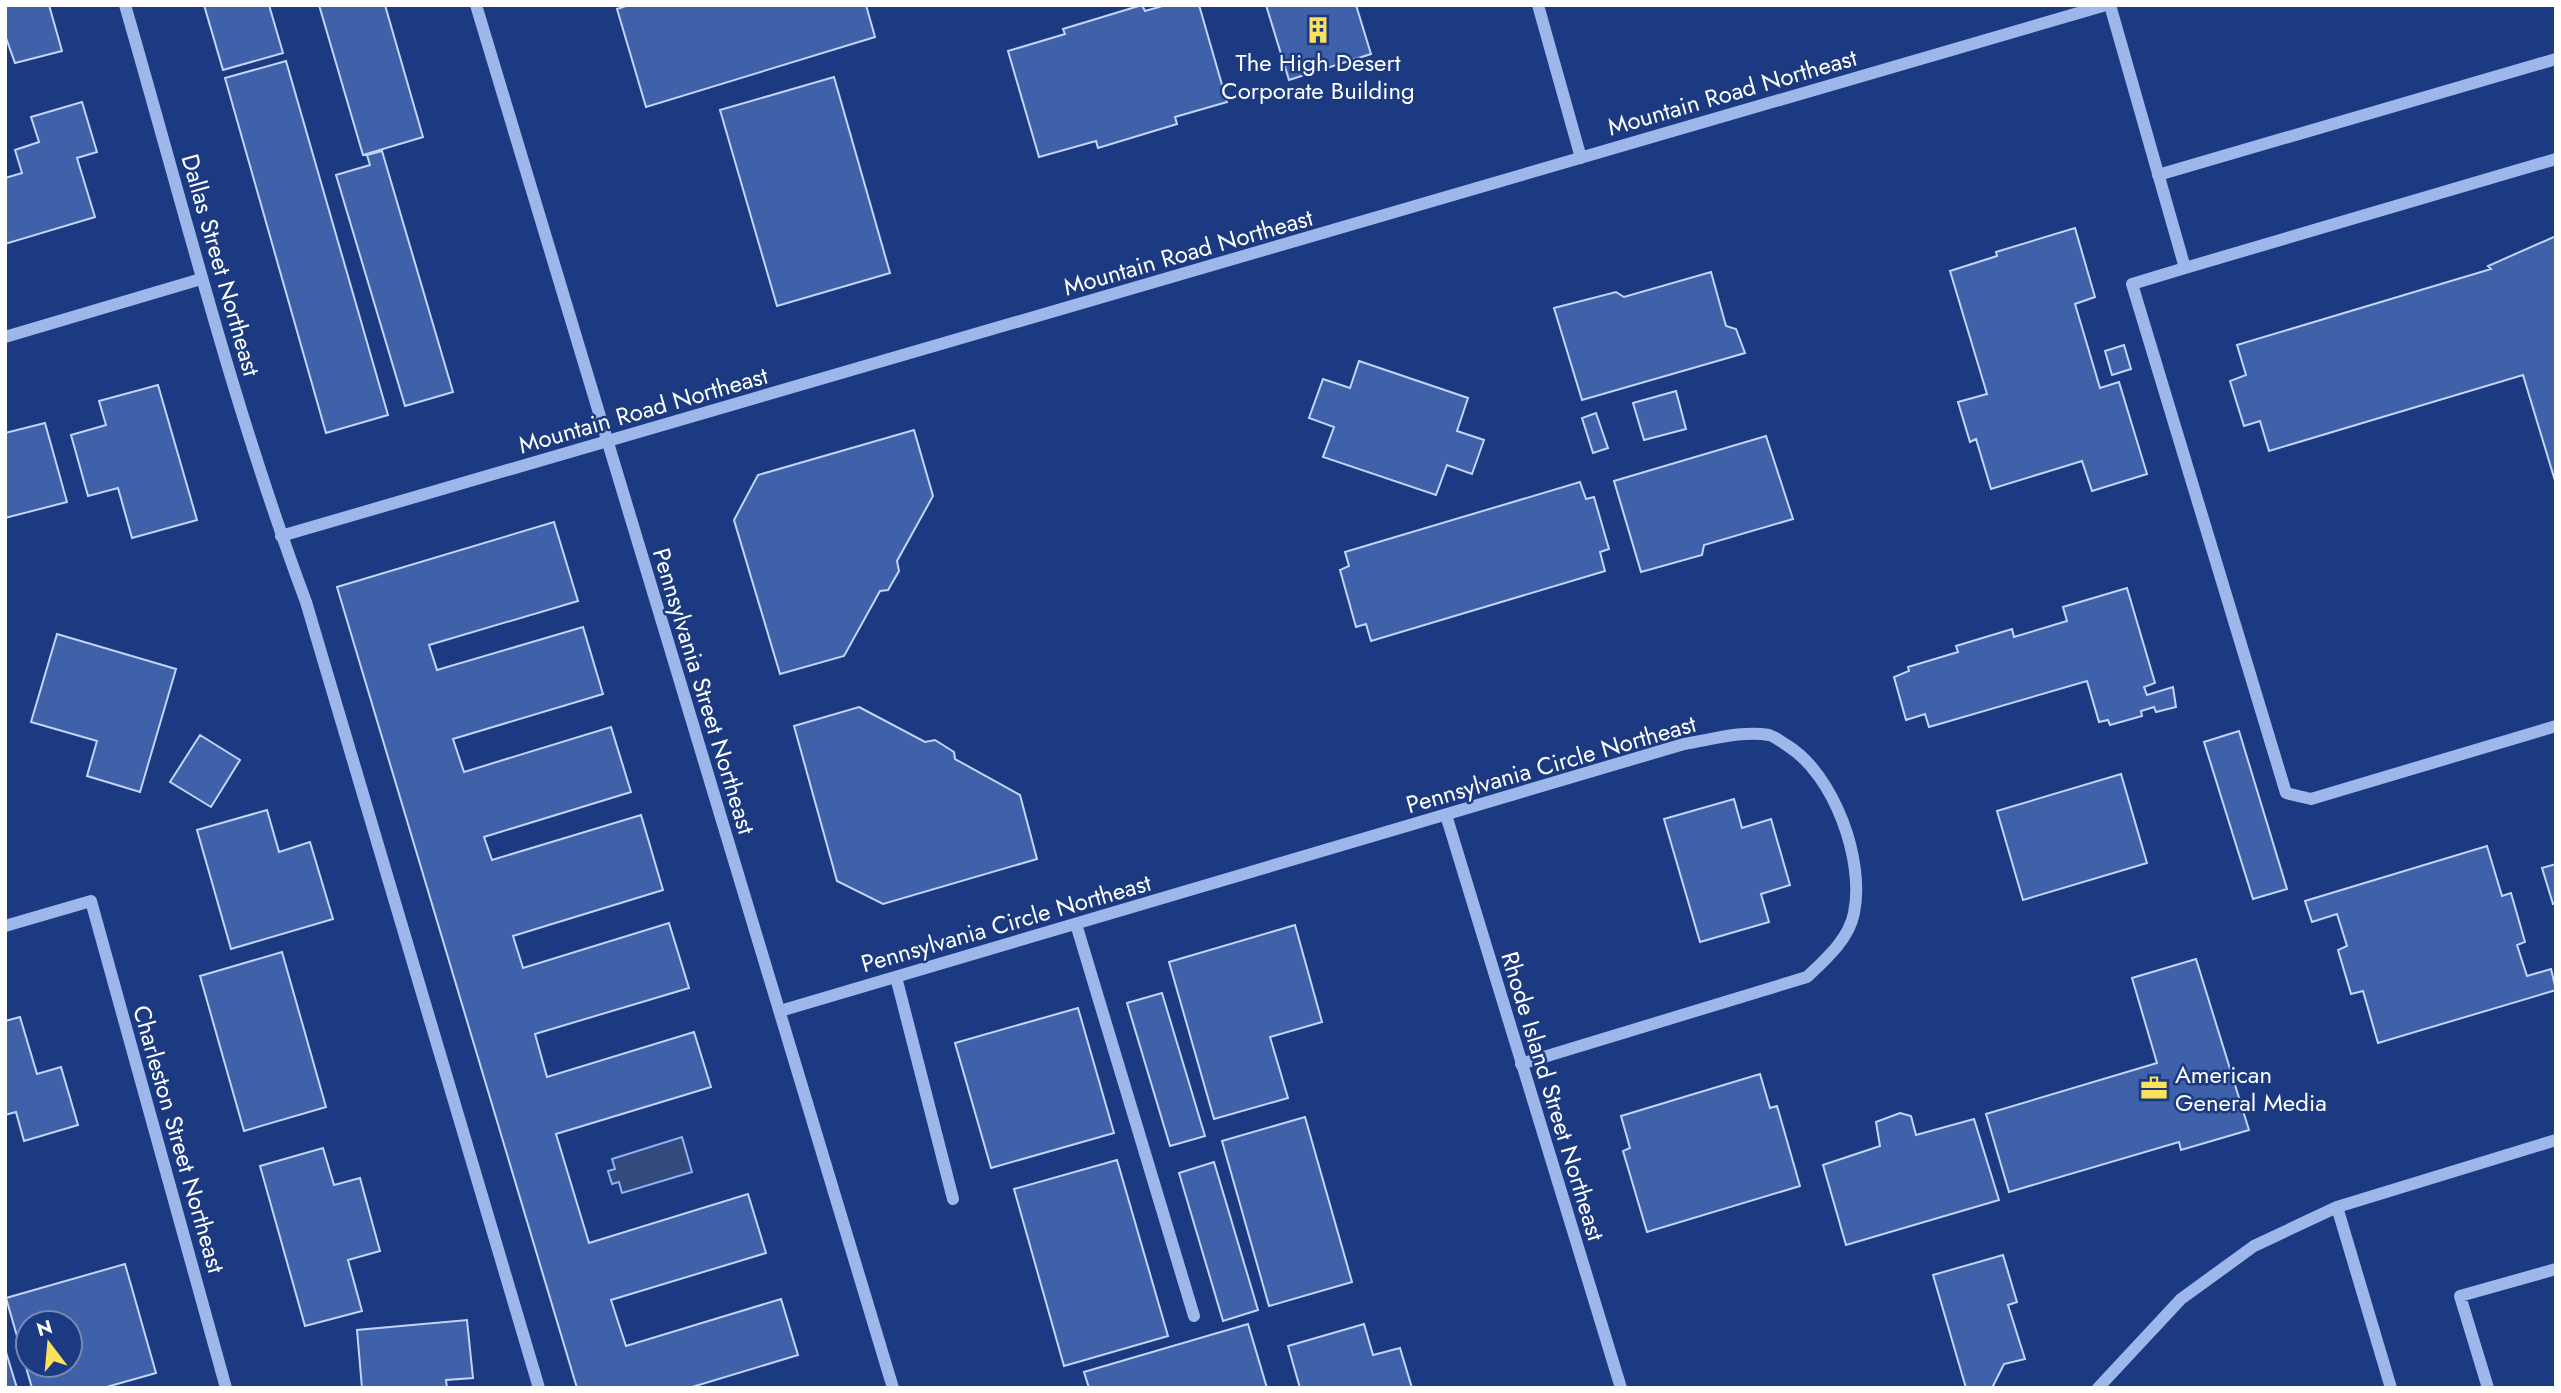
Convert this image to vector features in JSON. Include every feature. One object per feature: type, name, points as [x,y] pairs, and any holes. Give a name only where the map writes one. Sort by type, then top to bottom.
[{"type":"street","name":"Dallas Street Northeast","points":[[125,5],[201,279],[281,536],[306,602],[539,1388]]},
{"type":"street","name":"Pennsylvania Street Northeast","points":[[476,5],[894,1388]]},
{"type":"street","points":[[1538,5],[1581,158]]},
{"type":"street","points":[[2108,5],[2185,268]]},
{"type":"street","name":"Mountain Road Northeast","points":[[281,536],[2108,5]]},
{"type":"street","points":[[2158,175],[2556,59]]},
{"type":"street","points":[[2556,159],[2132,284],[2286,793],[2311,799],[2556,726]]},
{"type":"street","points":[[5,337],[201,279]]},
{"type":"street","name":"Pennsylvania Circle Northeast","points":[[780,1011],[1684,744],[1730,736],[1771,735],[1807,758],[1836,802],[1855,870],[1854,914],[1836,949],[1807,977],[1521,1064]]},
{"type":"street","name":"Rhode Island Street Northeast","points":[[1446,815],[1620,1388]]},
{"type":"street","name":"Charleston Street Northeast","points":[[5,926],[91,901],[226,1388]]},
{"type":"street","points":[[1076,924],[1194,1316]]},
{"type":"street","points":[[896,977],[953,1199]]},
{"type":"street","points":[[2098,1388],[2181,1299],[2254,1246],[2337,1207],[2556,1140]]},
{"type":"street","points":[[2337,1207],[2391,1388]]},
{"type":"street","points":[[2488,1388],[2460,1296],[2556,1269]]},
{"type":"water","points":[[682,1137],[692,1172],[622,1193],[619,1182],[612,1184],[608,1171],[615,1169],[612,1159]]},
{"type":"building","points":[[5,5],[49,5],[62,51],[15,63],[5,35]]},
{"type":"building","points":[[204,5],[269,5],[283,53],[223,70]]},
{"type":"building","points":[[319,5],[385,5],[423,137],[363,155]]},
{"type":"building","points":[[629,5],[866,5],[875,37],[646,107],[617,9]]},
{"type":"building","points":[[1142,5],[1145,11],[1166,5],[1199,5],[1227,102],[1175,117],[1177,124],[1098,148],[1096,141],[1039,157],[1008,51],[1065,34],[1063,29]]},
{"type":"building","name":"The High Desert Corporate Building","points":[[1266,5],[1356,5],[1371,54],[1289,80]]},
{"type":"building","points":[[286,61],[388,415],[326,433],[225,78]]},
{"type":"building","points":[[834,77],[890,273],[777,306],[720,110]]},
{"type":"building","points":[[82,102],[97,152],[77,158],[95,217],[5,244],[5,178],[22,173],[15,150],[39,142],[31,117]]},
{"type":"building","points":[[382,151],[453,392],[405,406],[336,175],[370,165],[367,155]]},
{"type":"building","points":[[2075,228],[2095,297],[2075,304],[2100,388],[2119,382],[2147,474],[2092,491],[2082,461],[1991,489],[1976,439],[1970,442],[1958,402],[1987,394],[1950,271],[1997,256],[1996,252]]},
{"type":"building","points":[[2556,236],[2556,484],[2523,375],[2269,451],[2260,421],[2244,426],[2230,381],[2246,375],[2237,345],[2491,269],[2488,266]]},
{"type":"building","points":[[1711,272],[1726,326],[1736,329],[1745,353],[1582,400],[1554,308],[1616,292],[1624,297]]},
{"type":"building","points":[[2124,345],[2131,369],[2112,375],[2105,351]]},
{"type":"building","points":[[1359,361],[1468,398],[1457,431],[1484,440],[1472,474],[1447,465],[1436,495],[1323,457],[1334,427],[1309,418],[1323,379],[1350,388]]},
{"type":"building","points":[[158,385],[197,520],[132,538],[118,488],[88,496],[71,435],[106,425],[99,401]]},
{"type":"building","points":[[1676,391],[1686,429],[1644,440],[1633,403]]},
{"type":"building","points":[[1596,413],[1608,448],[1593,453],[1582,418]]},
{"type":"building","points":[[45,423],[67,502],[5,518],[5,433]]},
{"type":"building","points":[[914,430],[933,496],[897,561],[899,571],[888,590],[880,591],[844,656],[780,674],[734,520],[758,475]]},
{"type":"building","points":[[1766,436],[1793,519],[1704,545],[1702,555],[1641,572],[1614,481]]},
{"type":"building","points":[[1580,482],[1586,499],[1594,497],[1609,549],[1600,552],[1605,571],[1371,641],[1366,624],[1356,627],[1340,570],[1349,566],[1345,552]]},
{"type":"building","points":[[554,522],[578,601],[429,645],[437,670],[583,627],[603,694],[453,739],[464,772],[611,727],[631,792],[484,837],[492,860],[641,815],[663,890],[513,936],[523,968],[669,923],[689,988],[535,1034],[547,1077],[694,1032],[711,1087],[556,1134],[589,1243],[748,1194],[766,1253],[611,1300],[626,1346],[781,1299],[798,1355],[689,1388],[577,1388],[337,587]]},
{"type":"building","points":[[2127,588],[2155,683],[2144,687],[2147,695],[2173,687],[2176,707],[2156,712],[2154,707],[2141,711],[2142,716],[2110,725],[2108,720],[2099,722],[2087,681],[1929,727],[1925,714],[1906,720],[1894,677],[1909,671],[1908,667],[1958,652],[1956,646],[2012,629],[2014,637],[2067,621],[2063,607]]},
{"type":"building","points":[[57,634],[176,669],[140,792],[87,776],[97,741],[31,722]]},
{"type":"building","points":[[859,707],[925,742],[935,740],[954,752],[955,759],[1020,795],[1037,859],[883,904],[837,881],[794,726]]},
{"type":"building","points":[[2239,731],[2287,889],[2253,899],[2204,742]]},
{"type":"building","points":[[200,735],[240,760],[211,807],[170,782]]},
{"type":"building","points":[[2121,774],[2147,863],[2023,900],[1997,811]]},
{"type":"building","points":[[1734,799],[1742,828],[1771,819],[1790,885],[1761,894],[1769,922],[1700,942],[1664,819]]},
{"type":"building","points":[[267,810],[279,852],[310,842],[333,919],[231,949],[197,830]]},
{"type":"building","points":[[2487,846],[2502,896],[2511,893],[2525,942],[2517,945],[2527,976],[2551,969],[2556,990],[2378,1043],[2363,991],[2351,994],[2338,950],[2347,946],[2337,914],[2312,922],[2305,901]]},
{"type":"building","points":[[2556,864],[2556,903],[2553,904],[2542,868]]},
{"type":"building","points":[[1295,925],[1322,1022],[1270,1037],[1288,1098],[1214,1119],[1169,962]]},
{"type":"building","points":[[282,952],[326,1107],[244,1131],[200,976]]},
{"type":"building","name":"American General Media","points":[[2196,959],[2249,1130],[2181,1150],[2179,1142],[2009,1192],[1986,1114],[2157,1063],[2132,978]]},
{"type":"building","points":[[1162,993],[1205,1136],[1170,1146],[1127,1003]]},
{"type":"building","points":[[1078,1008],[1114,1133],[991,1168],[955,1043]]},
{"type":"building","points":[[20,1017],[37,1074],[61,1067],[78,1125],[24,1141],[16,1112],[5,1115],[5,1021]]},
{"type":"building","points":[[1760,1074],[1770,1108],[1777,1106],[1800,1186],[1647,1232],[1623,1151],[1630,1148],[1621,1116]]},
{"type":"building","points":[[1900,1113],[1911,1116],[1916,1135],[1974,1119],[1999,1200],[1846,1245],[1823,1165],[1880,1146],[1876,1122]]},
{"type":"building","points":[[1305,1117],[1352,1282],[1269,1306],[1222,1141]]},
{"type":"building","points":[[323,1148],[334,1185],[360,1178],[380,1251],[348,1260],[362,1311],[305,1326],[260,1166]]},
{"type":"building","points":[[1117,1160],[1168,1336],[1064,1366],[1014,1189]]},
{"type":"building","points":[[1214,1162],[1258,1310],[1223,1321],[1179,1173]]},
{"type":"building","points":[[2003,1255],[2017,1302],[2008,1305],[2025,1359],[2004,1364],[1992,1388],[1966,1388],[1933,1275]]},
{"type":"building","points":[[125,1264],[156,1373],[103,1388],[32,1388],[29,1379],[84,1379],[84,1309],[14,1309],[14,1326],[6,1298]]},
{"type":"building","points":[[467,1320],[473,1378],[446,1380],[447,1388],[362,1388],[357,1330]]},
{"type":"building","points":[[1248,1324],[1267,1388],[1089,1388],[1084,1372]]},
{"type":"building","points":[[1364,1324],[1373,1355],[1400,1348],[1412,1388],[1300,1388],[1288,1346]]},
{"type":"building","points":[[5,1349],[17,1388],[5,1388]]},
{"type":"place","name":"The High Desert Corporate Building","points":[[1318,30]]},
{"type":"place","name":"American General Media","points":[[2154,1088]]}]
